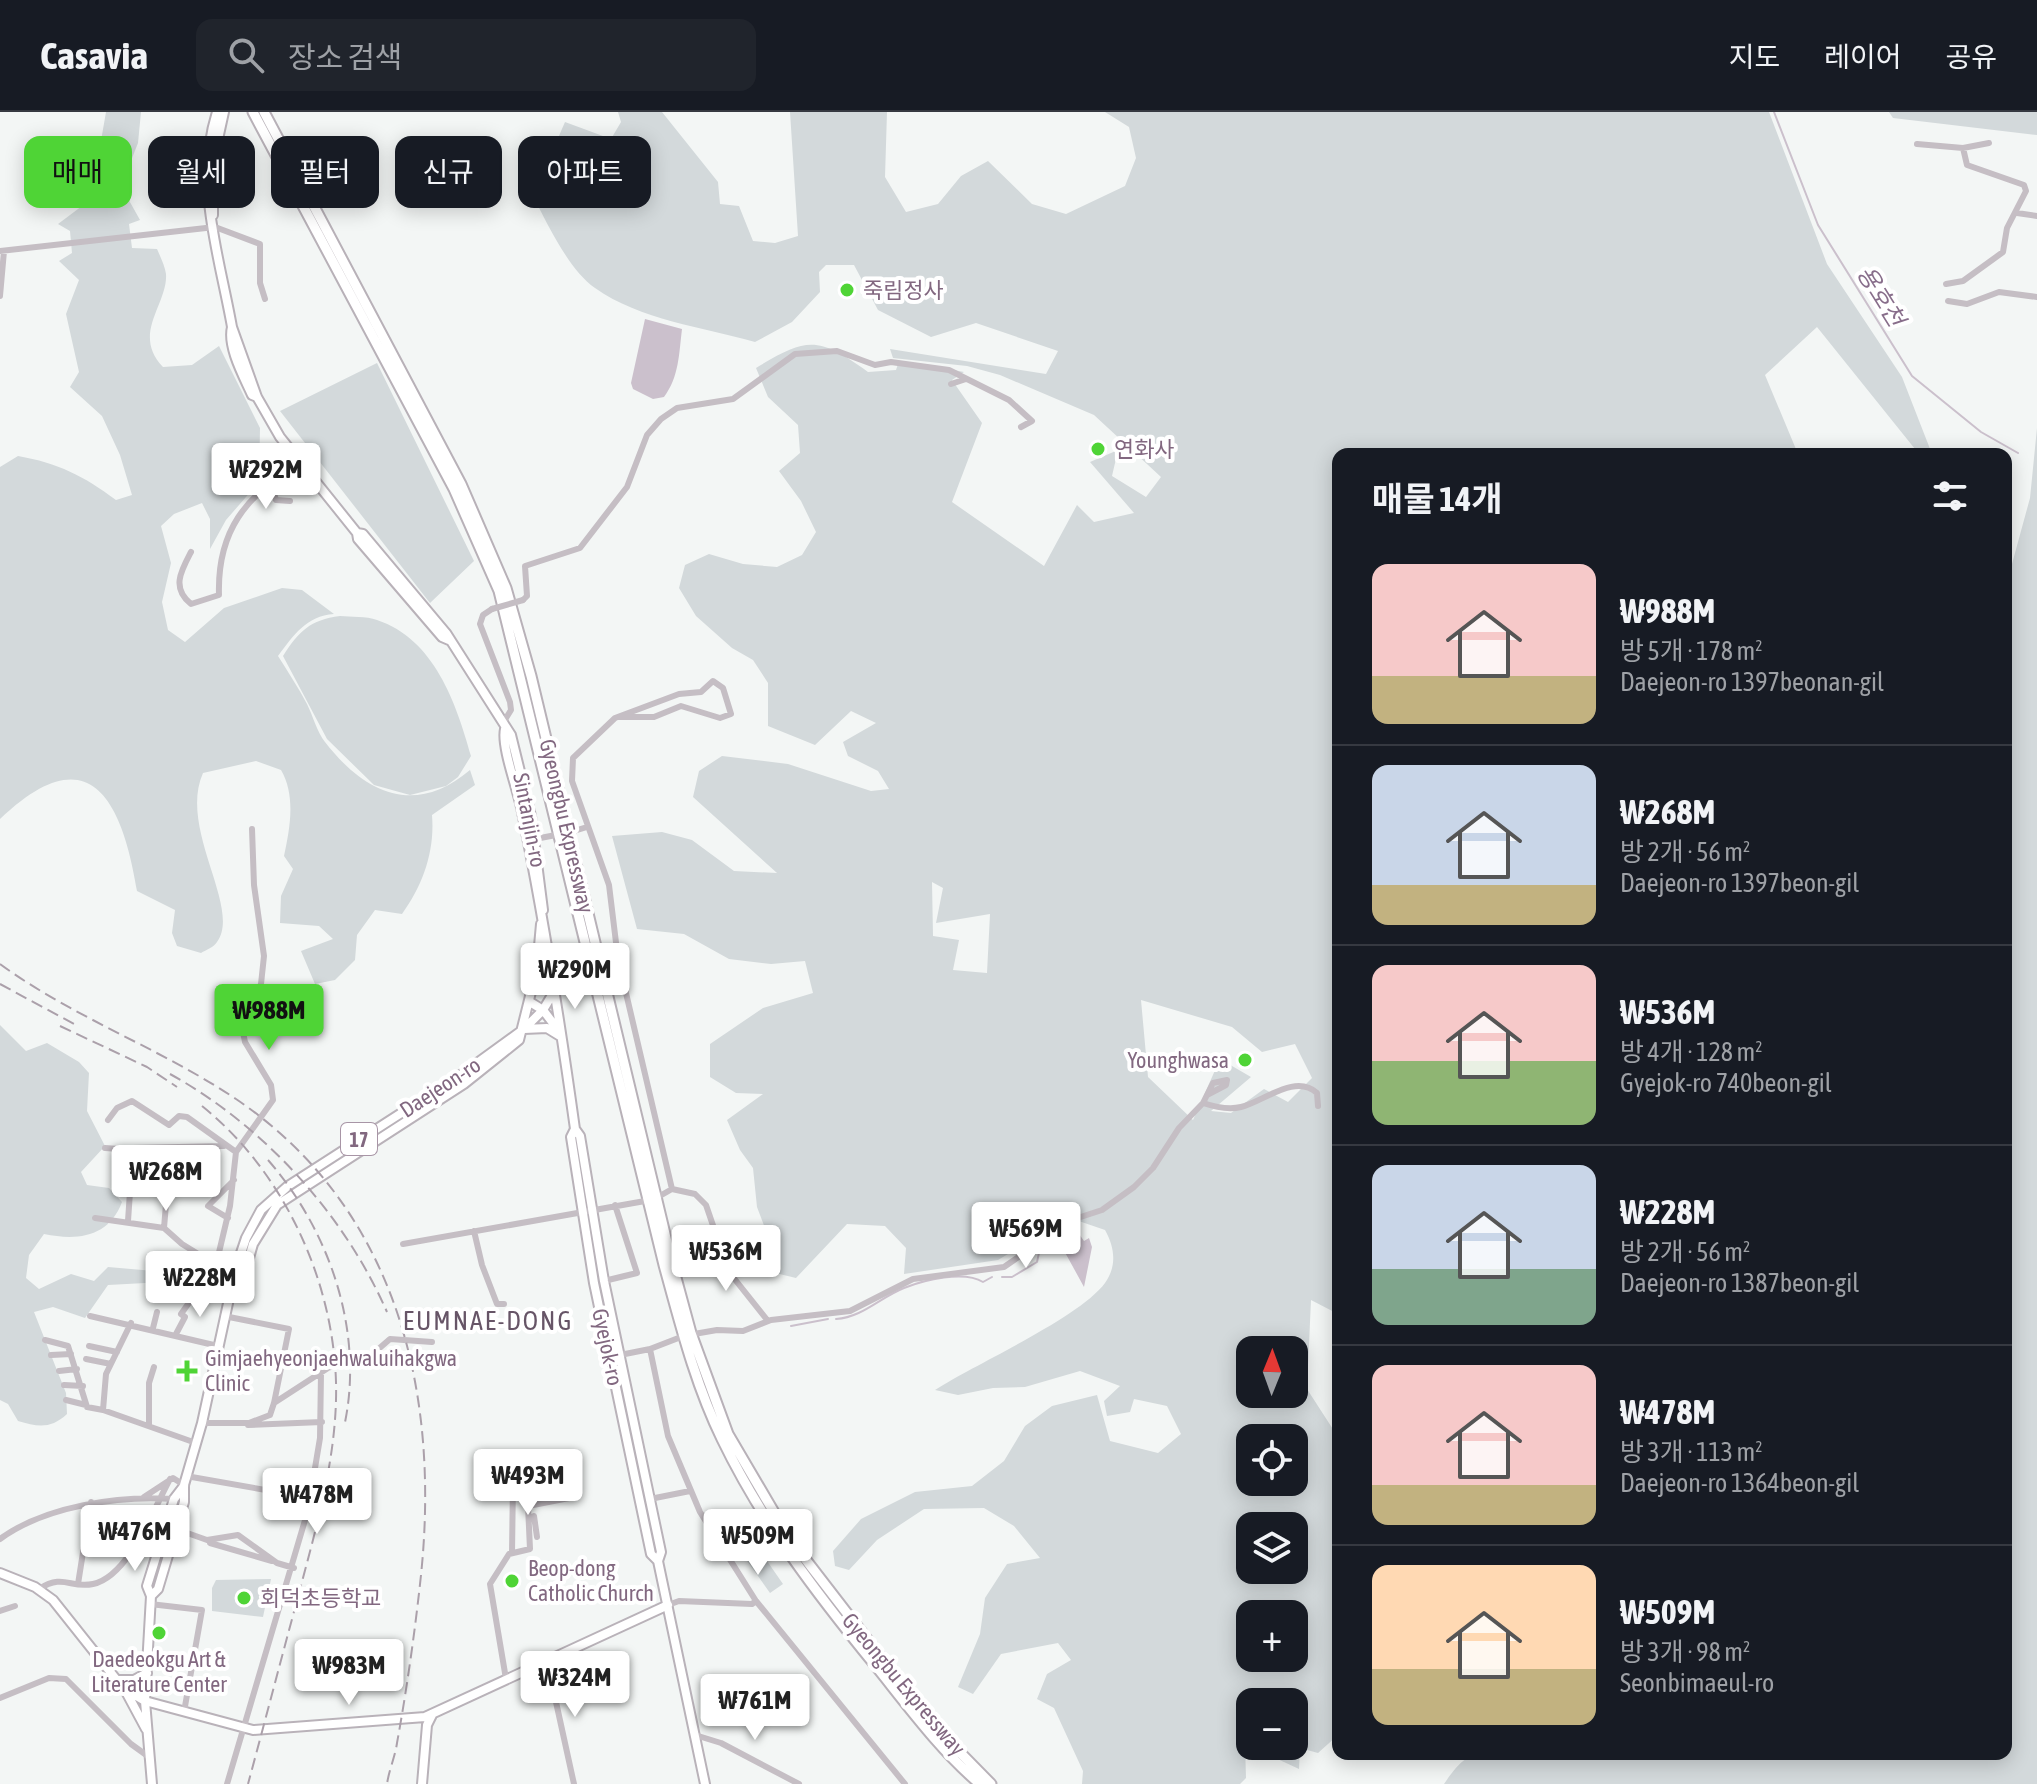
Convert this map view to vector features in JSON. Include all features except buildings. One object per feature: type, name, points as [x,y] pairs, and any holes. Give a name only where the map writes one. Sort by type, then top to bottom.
[{"type":"highway","name":"Gyeongbu Expressway","points":[[253,112],[454,489],[499,591],[664,1265],[684,1336],[721,1438],[776,1537],[809,1583],[930,1733],[980,1784]]},
{"type":"highway","name":"Gyeongbu Expressway","points":[[264,112],[461,484],[506,588],[531,676],[672,1263],[691,1333],[728,1434],[816,1577],[934,1726],[991,1784]]},
{"type":"main road","name":"Sintanjin-ro","points":[[213,215],[208,209],[205,163],[217,112]]},
{"type":"main road","name":"Sintanjin-ro","points":[[224,112],[213,162],[213,215],[232,327],[230,335],[241,369],[252,395],[257,397],[298,462],[357,533],[358,539],[442,637],[449,640],[481,683],[511,735],[535,839],[544,897],[542,914]]},
{"type":"main road","name":"Sintanjin-ro","points":[[504,726],[503,737],[542,914],[555,989]]},
{"type":"main road","points":[[542,914],[524,1029],[547,1028],[562,1039]]},
{"type":"main road","name":"Daejeon-ro","points":[[152,1784],[145,1701],[150,1600],[147,1586],[202,1423],[224,1316],[235,1281],[245,1272],[253,1244],[277,1205],[482,1071],[511,1048],[543,1010],[555,989]]},
{"type":"main road","name":"Gyejok-ro","points":[[555,989],[575,1129],[580,1136],[587,1210],[651,1554],[658,1561]]},
{"type":"main road","points":[[530,1002],[554,1020],[562,1039]]},
{"type":"main road","name":"Gyejok-ro","points":[[587,1210],[661,1552],[658,1561],[705,1784]]},
{"type":"main road","name":"Daejeon-ro","points":[[150,1600],[158,1589],[184,1502],[185,1480]]},
{"type":"main road","points":[[0,1573],[39,1589],[53,1600],[120,1684],[148,1732]]},
{"type":"main road","points":[[120,1684],[145,1701],[244,1728],[417,1718],[432,1715],[668,1605]]},
{"type":"main road","points":[[120,1684],[147,1673]]},
{"type":"main road","points":[[422,1784],[427,1725],[432,1715]]},
{"type":"main road","points":[[417,1718],[427,1725]]},
{"type":"street","points":[[1917,144],[1963,148],[1989,143]]},
{"type":"street","points":[[1946,284],[1963,281],[2003,252],[2007,228],[2026,191],[2024,185],[1967,165],[1963,148]]},
{"type":"street","points":[[2017,213],[2037,216]]},
{"type":"street","points":[[0,296],[2,251],[215,227],[260,244],[260,283],[265,299]]},
{"type":"street","points":[[1948,301],[1967,304],[1999,292],[2037,297]]},
{"type":"street","points":[[504,726],[511,710],[510,702],[480,624],[483,615],[527,596],[525,566],[580,548],[627,487],[647,435],[677,408],[733,399],[795,354],[822,350],[837,351],[875,365],[891,362],[934,366],[961,374],[1016,406],[1032,421],[1021,427]]},
{"type":"street","points":[[951,384],[966,379]]},
{"type":"street","points":[[191,552],[179,578],[181,593],[191,604],[216,599],[219,595],[219,560],[230,528],[257,494],[298,462]]},
{"type":"street","points":[[271,484],[276,500],[290,501]]},
{"type":"street","points":[[620,717],[654,717],[681,706],[720,718],[731,714],[723,688],[713,681],[701,692],[679,694],[620,717],[606,724],[573,758],[571,764],[572,781],[609,885],[618,959],[672,1189]]},
{"type":"street","points":[[574,831],[587,827]]},
{"type":"street","points":[[216,1265],[228,1218],[236,1152],[270,1107],[273,1093],[245,1042],[242,1027],[261,984],[264,956],[254,885],[252,829]]},
{"type":"street","points":[[535,839],[556,835]]},
{"type":"street","points":[[1203,1103],[1215,1107],[1242,1107],[1284,1089],[1307,1087],[1317,1093],[1318,1106]]},
{"type":"street","points":[[694,1334],[717,1330],[743,1331],[768,1321],[850,1311],[913,1279],[1004,1267],[1033,1247],[1044,1229],[1102,1210],[1134,1187],[1203,1103],[1207,1093]]},
{"type":"street","points":[[108,1120],[117,1108],[132,1101],[169,1125],[179,1116],[187,1117],[236,1152]]},
{"type":"street","points":[[105,1148],[133,1150],[224,1146]]},
{"type":"street","points":[[128,1221],[133,1150]]},
{"type":"street","points":[[228,1218],[208,1206],[234,1180]]},
{"type":"street","points":[[658,1197],[672,1189],[695,1194],[706,1205],[729,1272],[768,1321]]},
{"type":"street","points":[[403,1244],[645,1201]]},
{"type":"street","points":[[164,1228],[166,1204]]},
{"type":"street","points":[[604,1281],[637,1273],[615,1205]]},
{"type":"street","points":[[95,1218],[164,1228],[235,1281]]},
{"type":"street","points":[[474,1231],[482,1265],[497,1304],[504,1304]]},
{"type":"street","points":[[176,1334],[185,1317],[181,1314],[198,1290]]},
{"type":"street","points":[[153,1328],[157,1312]]},
{"type":"street","points":[[90,1316],[153,1328],[218,1346]]},
{"type":"street","points":[[224,1316],[289,1329],[270,1415],[244,1424]]},
{"type":"street","points":[[103,1410],[106,1374],[131,1323]]},
{"type":"street","points":[[620,1355],[650,1349],[681,1337]]},
{"type":"street","points":[[274,1403],[321,1373],[375,1352],[390,1339],[432,1342]]},
{"type":"street","points":[[45,1340],[68,1346],[83,1386],[86,1405]]},
{"type":"street","points":[[89,1346],[117,1352]]},
{"type":"street","points":[[650,1349],[668,1436],[690,1491],[756,1601],[905,1784]]},
{"type":"street","points":[[51,1355],[71,1354]]},
{"type":"street","points":[[86,1359],[111,1364]]},
{"type":"street","points":[[149,1426],[149,1383],[154,1367]]},
{"type":"street","points":[[59,1371],[77,1369]]},
{"type":"street","points":[[227,1784],[294,1568],[311,1498],[322,1422],[321,1373]]},
{"type":"street","points":[[64,1385],[83,1386]]},
{"type":"street","points":[[66,1400],[196,1443]]},
{"type":"street","points":[[202,1423],[322,1422]]},
{"type":"street","points":[[144,1497],[170,1479],[311,1498]]},
{"type":"street","points":[[39,1589],[57,1580],[78,1584],[97,1583],[119,1570],[170,1479]]},
{"type":"street","points":[[512,1553],[513,1481]]},
{"type":"street","points":[[650,1499],[690,1491]]},
{"type":"street","points":[[0,1539],[17,1529],[91,1502],[144,1497],[174,1499]]},
{"type":"street","points":[[506,1679],[490,1584],[504,1560],[512,1553],[530,1549],[528,1506],[569,1498]]},
{"type":"street","points":[[78,1584],[91,1502]]},
{"type":"street","points":[[534,1516],[537,1537]]},
{"type":"street","points":[[176,1529],[294,1568]]},
{"type":"street","points":[[199,1539],[238,1535],[277,1563]]},
{"type":"street","points":[[150,1600],[202,1610],[184,1712]]},
{"type":"street","points":[[668,1605],[679,1601],[756,1601]]},
{"type":"street","points":[[0,1611],[15,1606]]},
{"type":"street","points":[[547,1661],[574,1784]]},
{"type":"street","points":[[0,1698],[49,1678],[66,1679],[131,1744],[149,1757]]},
{"type":"street","points":[[695,1735],[734,1748],[799,1784]]},
{"type":"shaded area","points":[[106,112],[141,112],[138,143],[132,158],[132,136],[102,136]]},
{"type":"shaded area","points":[[618,112],[662,112],[718,182],[720,204],[739,206],[753,241],[775,243],[798,236],[790,112],[887,112],[885,177],[906,212],[938,204],[961,176],[988,161],[1032,204],[1066,214],[1125,186],[1136,158],[1129,127],[1105,112],[1769,112],[1827,264],[1902,377],[1930,448],[1914,448],[1817,327],[1765,375],[1795,448],[1332,448],[1332,1311],[1311,1300],[1308,1367],[1308,1336],[1236,1336],[1236,1408],[1308,1408],[1308,1391],[1332,1428],[1332,1740],[1318,1753],[1308,1750],[1308,1688],[1236,1688],[1236,1760],[1245,1760],[1246,1778],[1240,1784],[1082,1784],[1083,1771],[1054,1708],[1037,1699],[1047,1674],[1071,1660],[1058,1643],[1001,1654],[973,1694],[958,1687],[980,1634],[985,1598],[1007,1564],[1040,1558],[1014,1526],[984,1508],[924,1509],[877,1540],[849,1570],[835,1566],[833,1551],[861,1519],[915,1492],[972,1486],[1004,1461],[1025,1426],[1052,1406],[1097,1395],[1110,1441],[1158,1453],[1181,1434],[1167,1406],[1134,1399],[1130,1412],[1107,1416],[1104,1401],[1120,1386],[1080,1371],[1025,1387],[993,1388],[958,1395],[935,1390],[1051,1325],[1092,1297],[1109,1277],[1113,1264],[1113,1250],[1105,1230],[1067,1217],[1036,1227],[1018,1248],[998,1260],[904,1274],[906,1248],[885,1226],[847,1224],[796,1278],[759,1269],[752,1251],[768,1236],[757,1207],[753,1168],[740,1150],[727,1120],[763,1094],[736,1093],[710,1077],[710,1044],[763,1008],[813,993],[805,961],[771,964],[729,959],[684,934],[637,929],[612,836],[662,832],[692,840],[734,871],[777,873],[693,797],[699,771],[722,756],[788,764],[871,791],[889,789],[878,771],[848,756],[843,742],[876,723],[851,711],[815,745],[768,726],[768,683],[753,660],[732,648],[696,616],[679,588],[685,565],[709,554],[743,564],[777,567],[802,555],[816,532],[801,501],[779,471],[800,453],[798,425],[768,397],[756,368],[789,350],[813,345],[837,352],[868,372],[896,370],[898,364],[928,365],[964,372],[952,380],[982,423],[952,502],[1044,566],[1077,505],[1094,522],[1134,513],[1090,462],[1118,450],[1112,476],[1146,497],[1161,477],[1094,415],[1000,375],[967,366],[893,358],[890,349],[1046,374],[1058,351],[976,323],[931,337],[878,310],[854,265],[826,265],[819,272],[820,292],[792,322],[755,342],[652,315],[613,299],[585,280],[552,233],[539,208],[651,208],[651,136],[613,136],[621,122]],"holes":[[[932,882],[943,888],[936,923],[990,914],[987,973],[953,970],[959,940],[933,936]],[[1141,1000],[1232,1027],[1262,1052],[1295,1044],[1312,1078],[1288,1102],[1264,1089],[1231,1113],[1211,1111],[1251,1077],[1220,1059],[1193,1120],[1148,1077]]]},
{"type":"shaded area","points":[[1889,112],[2037,112],[2037,135],[1893,118]]},
{"type":"shaded area","points":[[565,122],[603,136],[559,136]]},
{"type":"shaded area","points":[[132,206],[140,220],[129,224],[132,248],[157,249],[166,274],[150,331],[154,355],[163,367],[192,365],[219,346],[260,428],[259,482],[226,520],[210,549],[210,519],[202,503],[174,514],[161,526],[171,563],[162,602],[168,630],[185,642],[224,608],[282,588],[302,590],[334,614],[308,623],[278,656],[307,704],[322,738],[341,760],[375,786],[393,793],[411,795],[450,784],[470,770],[475,785],[432,815],[432,842],[422,879],[402,914],[375,910],[357,935],[355,960],[335,980],[315,984],[301,951],[333,939],[319,926],[280,923],[281,896],[293,869],[284,856],[290,801],[281,770],[256,761],[203,773],[197,795],[198,818],[222,909],[223,927],[216,944],[201,953],[177,946],[172,933],[175,910],[137,891],[122,829],[111,805],[96,789],[79,780],[57,781],[31,794],[0,819],[0,467],[18,456],[46,462],[70,472],[116,500],[132,495],[120,455],[102,416],[70,387],[79,372],[66,314],[79,280],[59,261],[72,253],[70,231],[58,224],[79,208]]},
{"type":"shaded area","points":[[645,319],[682,329],[673,381],[664,397],[653,399],[633,389],[631,383]]},
{"type":"shaded area","points":[[377,363],[474,561],[430,603],[280,411]]},
{"type":"shaded area","points":[[2037,428],[2037,1784],[1444,1784],[1465,1760],[2012,1760],[2012,564],[2030,498]]},
{"type":"shaded area","points":[[340,616],[373,619],[397,629],[414,642],[440,675],[450,694],[471,756],[458,777],[446,786],[410,795],[374,785],[327,739],[283,656],[306,628],[321,620]]},
{"type":"shaded area","points":[[0,1025],[26,1051],[47,1043],[79,1062],[89,1073],[87,1111],[105,1146],[81,1172],[87,1185],[109,1188],[122,1202],[109,1223],[91,1234],[69,1237],[44,1234],[29,1255],[26,1278],[39,1289],[71,1274],[94,1281],[108,1267],[154,1271],[164,1282],[108,1285],[85,1318],[53,1307],[34,1312],[66,1393],[67,1414],[44,1425],[18,1421],[8,1404],[0,1400]]},
{"type":"shaded area","points":[[1049,1231],[1077,1231],[1084,1241],[1089,1238],[1092,1247],[1084,1287],[1056,1236]]},
{"type":"shaded area","points":[[756,1545],[783,1584],[770,1593],[743,1555]]},
{"type":"shaded area","points":[[271,1579],[263,1617],[212,1611],[212,1588],[216,1580]]},
{"type":"shaded area","points":[[1280,1760],[1299,1760],[1299,1769]]},
{"type":"waterway","name":"용호천","points":[[1774,112],[1818,225],[1912,376],[1981,432],[2009,448]]},
{"type":"waterway","name":"용호천","points":[[2012,450],[2018,453]]},
{"type":"waterway","points":[[1002,1277],[1012,1277],[1037,1262],[1042,1239],[1050,1232]]},
{"type":"waterway","points":[[836,1319],[854,1315],[895,1292],[922,1282],[955,1277],[975,1278],[983,1282],[992,1277]]},
{"type":"waterway","points":[[791,1326],[828,1319]]},
{"type":"railway","points":[[0,964],[57,1001],[236,1099],[291,1143],[336,1194],[370,1249],[396,1309],[413,1373],[423,1439],[425,1506],[421,1575],[404,1701],[387,1784]]},
{"type":"railway","points":[[0,984],[74,1024]]},
{"type":"railway","points":[[60,1026],[147,1067],[177,1087]]},
{"type":"railway","points":[[170,1074],[238,1119],[298,1176],[348,1241],[387,1312]]},
{"type":"railway","points":[[202,1106],[231,1132],[257,1162],[298,1230],[314,1267],[325,1305],[333,1343],[336,1382],[333,1439],[323,1496],[248,1784]]},
{"type":"railway","points":[[268,1160],[309,1218],[337,1285],[346,1320],[350,1356],[344,1427]]},
{"type":"place","name":"죽림정사","points":[[847,290]]},
{"type":"place","name":"연화사","points":[[1098,449]]},
{"type":"place","name":"Younghwasa","points":[[1245,1060]]},
{"type":"place","name":"Gimjaehyeonjaehwaluihakgwa Clinic","points":[[187,1371]]},
{"type":"place","name":"Beop-dong Catholic Church","points":[[512,1581]]},
{"type":"place","name":"회덕초등학교","points":[[244,1598]]},
{"type":"place","name":"Daedeokgu Art & Literature Center","points":[[159,1633]]},
{"type":"district","name":"EUMNAE-DONG","points":[[488,1321]]}]
